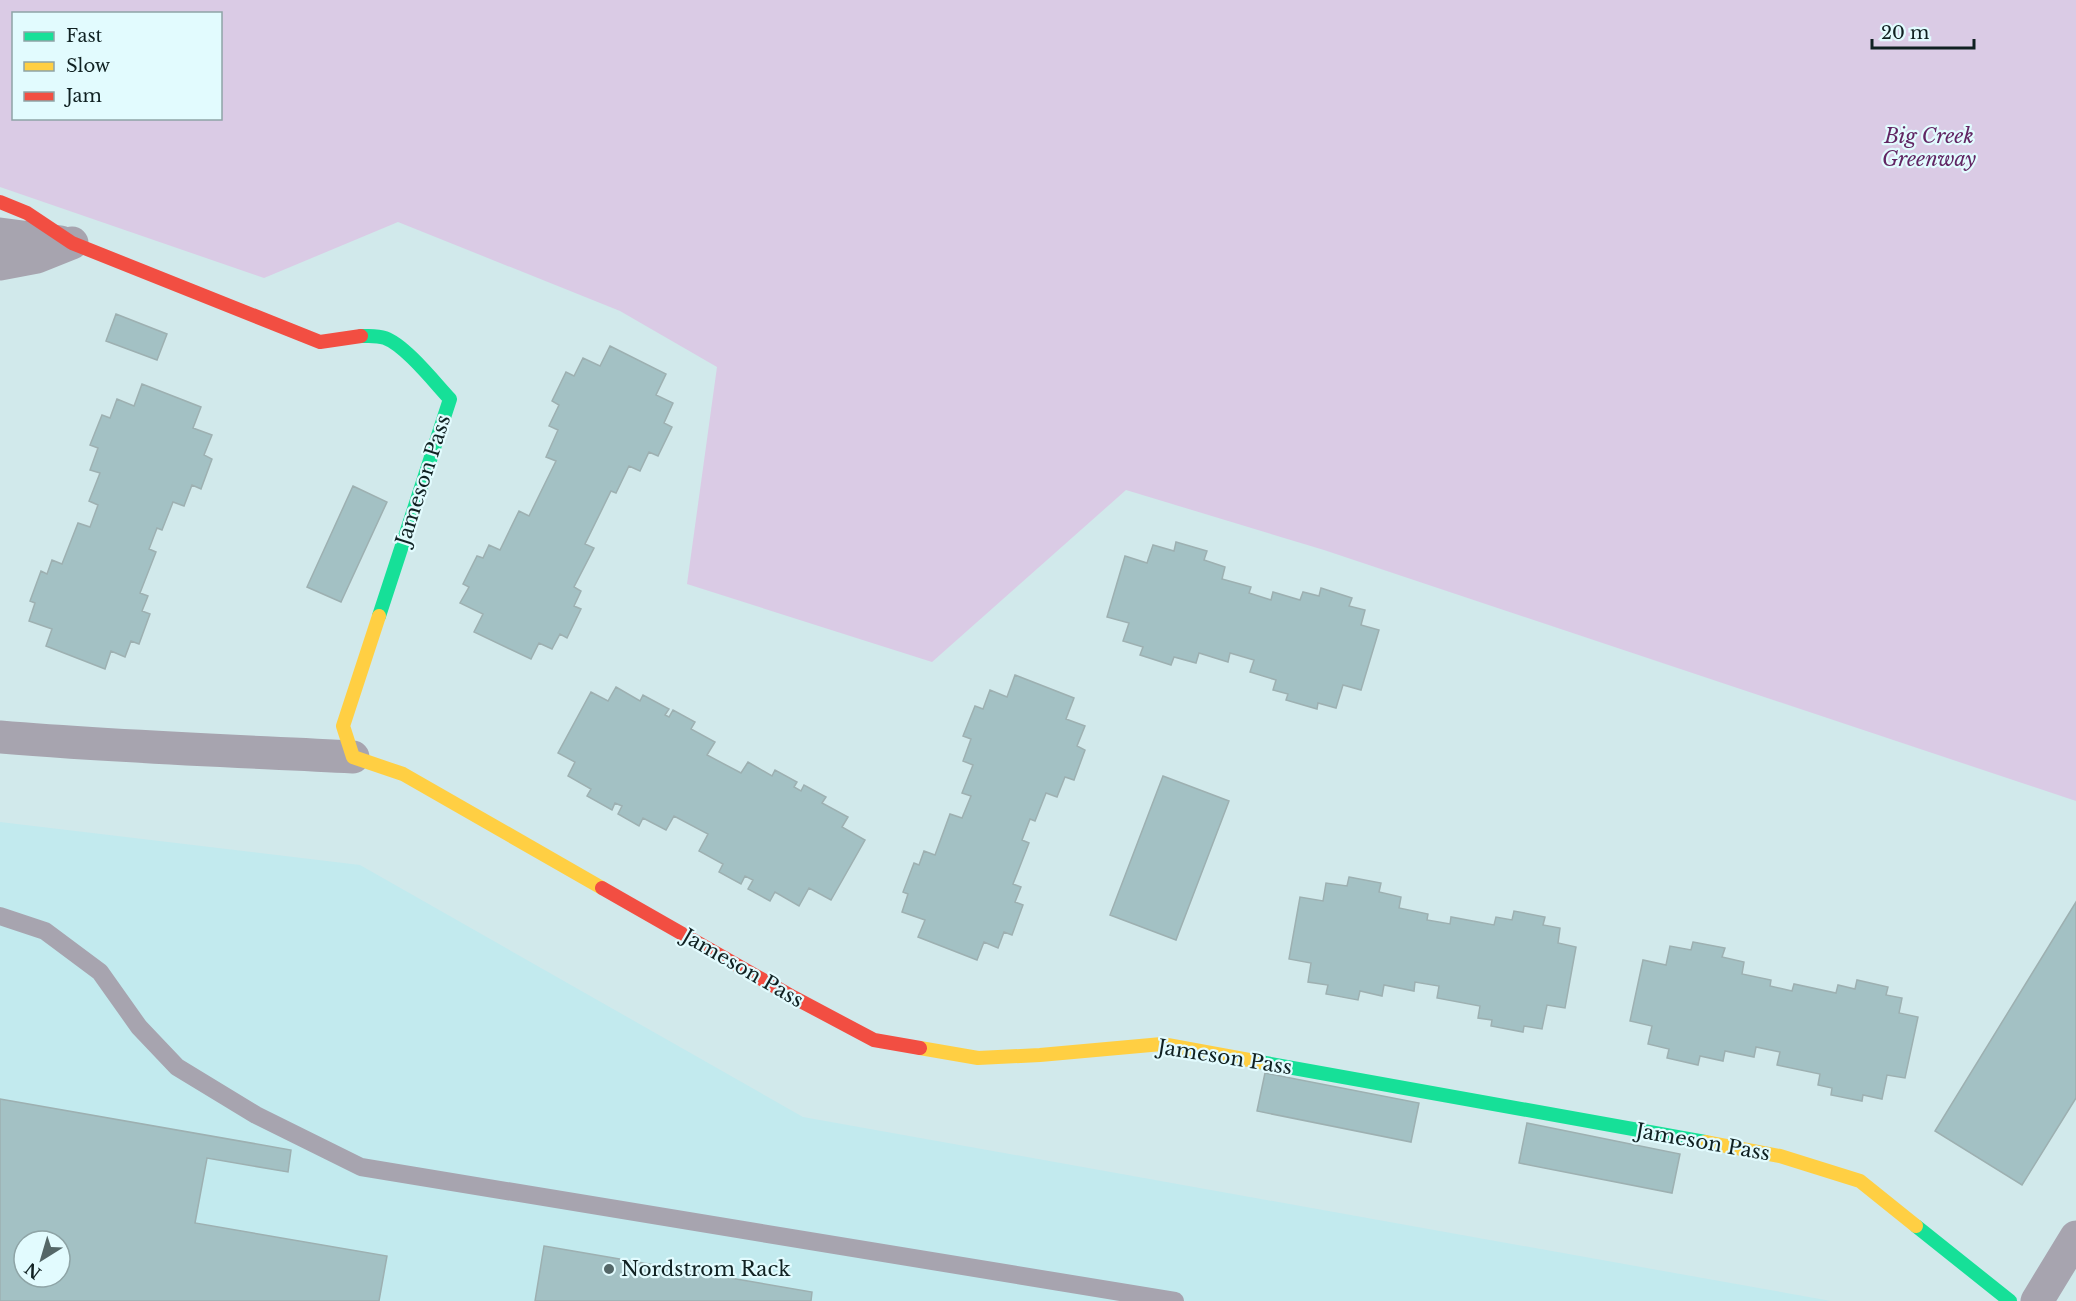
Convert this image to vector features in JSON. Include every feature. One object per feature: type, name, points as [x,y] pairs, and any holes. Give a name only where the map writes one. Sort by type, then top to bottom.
[{"type":"street","name":"Jameson Pass","points":[[0,202],[27,213],[72,243],[320,342],[349,336],[386,338],[414,362],[450,399],[343,726],[353,757]]},
{"type":"street","name":"Jameson Pass","points":[[0,234],[72,243]]},
{"type":"street","points":[[0,264],[37,256],[72,243]]},
{"type":"street","name":"Jameson Pass","points":[[0,737],[105,746],[353,757],[403,774],[793,997],[874,1040],[978,1058],[1162,1044],[1780,1156],[1860,1181],[2010,1301]]},
{"type":"street","points":[[2037,1301],[2076,1237]]},
{"type":"lane","points":[[0,916],[45,931],[100,972],[139,1027],[177,1067],[256,1115],[361,1167],[1175,1301]]},
{"type":"shaded area","points":[[0,822],[360,865],[803,1117],[1831,1301],[0,1301]]},
{"type":"green space","name":"Big Creek Greenway","points":[[0,0],[2076,0],[2076,801],[1324,550],[1126,490],[932,662],[687,584],[717,367],[620,311],[398,222],[264,278],[0,187]]},
{"type":"building","points":[[116,314],[167,334],[157,360],[106,341]]},
{"type":"building","points":[[610,346],[666,374],[656,395],[673,403],[664,423],[672,427],[658,456],[649,452],[640,471],[629,466],[616,493],[611,491],[585,544],[594,548],[574,587],[581,591],[574,606],[581,609],[567,638],[560,634],[552,649],[539,643],[531,659],[474,632],[483,614],[460,603],[469,587],[463,584],[477,556],[483,558],[489,545],[500,550],[519,511],[529,516],[556,461],[546,457],[558,430],[549,426],[559,405],[552,401],[566,372],[574,376],[583,358],[600,366]]},
{"type":"building","points":[[142,384],[201,407],[193,428],[212,435],[204,455],[212,459],[201,489],[192,485],[184,506],[173,502],[162,530],[157,528],[149,549],[156,552],[140,593],[148,596],[142,611],[150,614],[139,644],[131,641],[125,657],[111,651],[105,669],[46,646],[52,629],[29,621],[35,603],[30,601],[41,571],[47,574],[52,560],[62,564],[78,523],[90,527],[98,505],[89,501],[100,473],[90,470],[98,448],[90,445],[102,415],[110,418],[117,399],[134,406]]},
{"type":"building","points":[[353,486],[387,502],[341,602],[307,587]]},
{"type":"building","points":[[1176,542],[1207,551],[1204,560],[1225,567],[1222,579],[1251,587],[1249,593],[1271,600],[1273,592],[1300,600],[1303,592],[1319,596],[1321,588],[1352,598],[1349,606],[1365,610],[1361,625],[1379,630],[1361,690],[1343,685],[1336,708],[1318,703],[1317,709],[1286,700],[1288,694],[1273,690],[1276,680],[1250,672],[1254,660],[1230,653],[1228,662],[1199,653],[1196,663],[1174,657],[1171,665],[1140,655],[1143,647],[1123,641],[1129,623],[1107,617],[1125,556],[1147,563],[1153,545],[1174,551]]},
{"type":"building","points":[[1015,675],[1074,698],[1066,719],[1085,726],[1077,746],[1085,750],[1074,780],[1065,777],[1057,797],[1046,793],[1035,821],[1030,819],[1022,840],[1029,843],[1013,884],[1021,887],[1015,902],[1023,905],[1012,935],[1004,932],[998,948],[984,942],[977,960],[918,937],[925,920],[902,912],[908,894],[903,892],[914,863],[919,865],[924,851],[935,855],[950,814],[962,818],[971,796],[962,793],[973,765],[963,761],[971,739],[963,736],[975,706],[983,709],[990,690],[1007,697]]},
{"type":"building","points":[[616,687],[640,701],[643,695],[669,709],[665,715],[669,717],[673,710],[695,722],[691,729],[715,742],[707,755],[741,773],[748,762],[772,776],[775,770],[797,782],[794,787],[801,791],[804,785],[826,797],[822,803],[848,817],[842,827],[865,840],[831,900],[809,888],[799,906],[775,892],[770,901],[748,889],[753,880],[745,876],[741,884],[719,872],[723,864],[699,851],[708,834],[674,816],[666,830],[643,818],[639,826],[618,814],[622,806],[615,803],[612,810],[587,796],[591,789],[568,776],[575,762],[558,753],[591,692],[608,701]]},
{"type":"building","points":[[1163,776],[1229,801],[1176,940],[1110,915]]},
{"type":"building","points":[[1349,877],[1381,883],[1379,892],[1401,897],[1399,908],[1428,914],[1427,920],[1450,924],[1451,917],[1494,925],[1496,917],[1512,920],[1514,911],[1545,917],[1543,925],[1560,928],[1558,943],[1576,947],[1565,1008],[1547,1005],[1542,1029],[1524,1026],[1523,1032],[1491,1026],[1492,1020],[1478,1018],[1480,1006],[1437,998],[1439,986],[1415,982],[1414,991],[1384,985],[1382,996],[1360,991],[1358,1000],[1326,994],[1328,985],[1308,982],[1311,963],[1289,959],[1300,897],[1323,901],[1326,883],[1347,886]]},
{"type":"building","points":[[2076,902],[2076,1098],[2022,1185],[1935,1131]]},
{"type":"building","points":[[1693,942],[1725,948],[1722,957],[1744,962],[1742,974],[1771,980],[1770,986],[1792,991],[1794,984],[1836,993],[1838,985],[1855,989],[1857,980],[1888,987],[1886,995],[1902,998],[1899,1013],[1918,1017],[1905,1078],[1887,1075],[1882,1099],[1863,1095],[1862,1101],[1831,1095],[1832,1088],[1818,1085],[1820,1074],[1777,1065],[1780,1052],[1756,1047],[1754,1057],[1725,1051],[1723,1061],[1700,1056],[1698,1065],[1667,1058],[1669,1049],[1648,1044],[1652,1026],[1630,1021],[1643,960],[1666,965],[1670,946],[1691,950]]},
{"type":"building","points":[[1265,1073],[1419,1103],[1411,1142],[1257,1111]]},
{"type":"building","points":[[0,1099],[291,1150],[288,1172],[207,1158],[195,1223],[387,1256],[379,1301],[0,1301]]},
{"type":"building","points":[[1527,1123],[1680,1154],[1672,1193],[1519,1163]]},
{"type":"building","name":"Nordstrom Rack","points":[[544,1246],[812,1292],[811,1301],[535,1301]]},
{"type":"traffic: fast","points":[[361,336],[379,336],[393,342],[410,356],[450,399],[379,616]]},
{"type":"traffic: fast","points":[[1260,1062],[1705,1142]]},
{"type":"traffic: fast","points":[[1916,1226],[2010,1301]]},
{"type":"traffic: slow","points":[[379,616],[343,726],[353,757],[403,774],[602,888]]},
{"type":"traffic: slow","points":[[920,1048],[978,1058],[1162,1044],[1260,1062]]},
{"type":"traffic: slow","points":[[1705,1142],[1780,1156],[1860,1181],[1916,1226]]},
{"type":"traffic: jam","points":[[0,202],[27,213],[72,243],[320,342],[361,336]]},
{"type":"traffic: jam","points":[[602,888],[793,997],[874,1040],[920,1048]]},
{"type":"place","name":"Nordstrom Rack","points":[[609,1269]]}]
